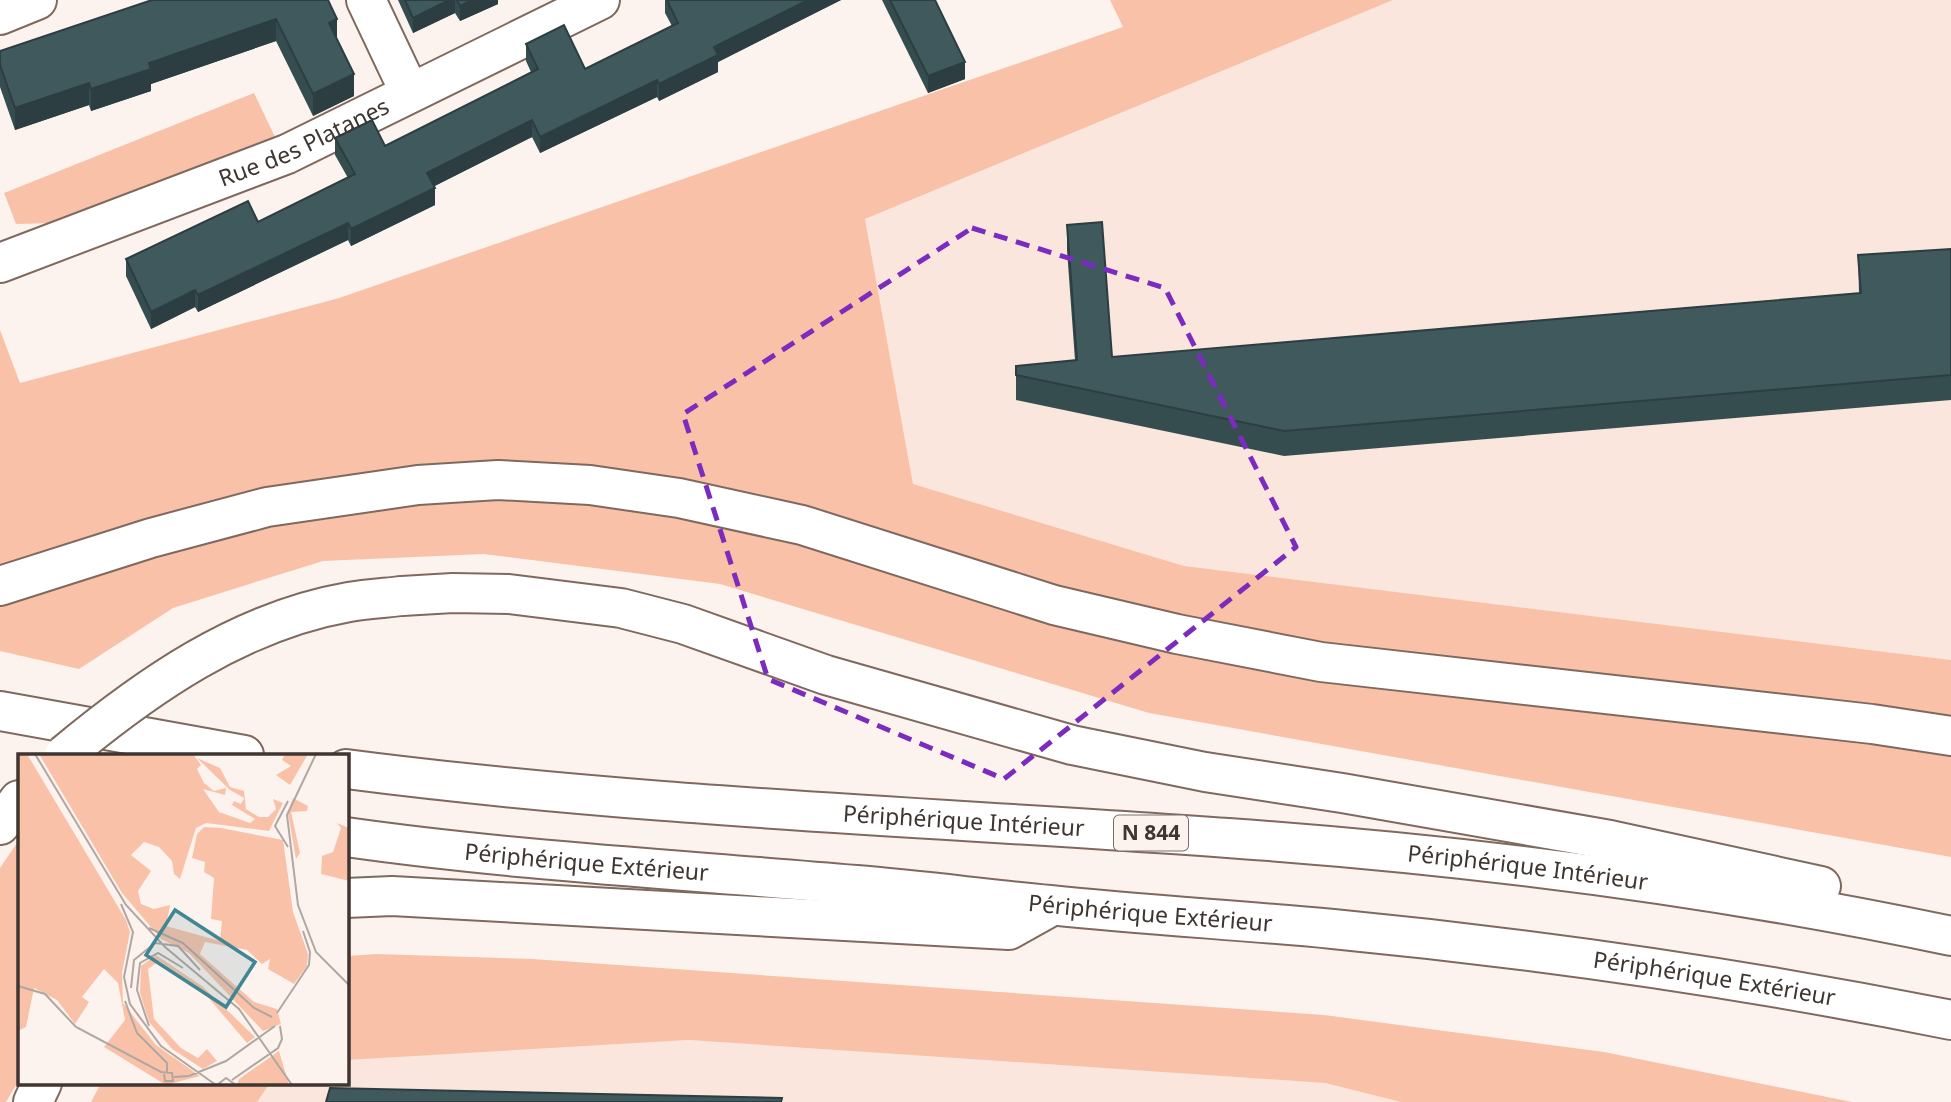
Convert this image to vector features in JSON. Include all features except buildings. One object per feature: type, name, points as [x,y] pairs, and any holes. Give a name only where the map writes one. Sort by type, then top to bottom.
[{"type":"main road","points":[[0,15],[37,0]]},
{"type":"main road","points":[[366,0],[410,93]]},
{"type":"main road","name":"Rue des Platanes","points":[[0,263],[287,154],[600,0]]},
{"type":"main road","points":[[0,586],[151,538],[267,507],[418,485],[498,480],[590,485],[679,498],[802,525],[1054,605],[1177,634],[1321,662],[1872,724],[1951,736]]},
{"type":"main road","points":[[65,754],[154,685],[224,643],[304,613],[348,602],[402,596],[509,594],[621,608],[683,624],[826,675],[1072,745],[1205,772],[1609,840],[1951,915]]},
{"type":"main road","points":[[0,711],[238,754]]},
{"type":"main road","name":"Périphérique Intérieur","points":[[348,769],[645,800],[1203,836],[1390,851],[1632,881],[1774,903],[1951,936]]},
{"type":"main road","points":[[0,781],[18,784]]},
{"type":"main road","points":[[0,825],[18,801]]},
{"type":"main road","name":"Périphérique Extérieur","points":[[348,837],[671,871],[857,885],[1052,906],[1333,929],[1545,952],[1657,968],[1951,1020]]},
{"type":"main road","points":[[348,898],[392,896],[1009,930],[1052,906]]},
{"type":"main road","points":[[33,1102],[42,1084]]},
{"type":"highlighted area","points":[[972,228],[1165,288],[1296,547],[1004,779],[768,679],[683,414]]},
{"type":"shaded area","points":[[1110,0],[1393,0],[865,219],[913,484],[1184,566],[1951,660],[1951,857],[1149,713],[720,584],[484,554],[323,561],[173,608],[79,669],[0,651],[0,330],[20,383],[339,298],[1123,27]]},
{"type":"shaded area","points":[[1393,0],[1951,0],[1951,660],[1184,566],[913,484],[865,219]]},
{"type":"shaded area","points":[[254,93],[276,139],[56,223],[16,224],[4,193]]},
{"type":"shaded area","points":[[18,841],[18,1082],[6,1102],[0,1102],[0,868]]},
{"type":"shaded area","points":[[377,954],[533,959],[1324,1015],[1604,1052],[1852,1102],[1401,1102],[1325,1083],[689,1040],[348,1060],[348,956]]},
{"type":"shaded area","points":[[689,1040],[1325,1083],[1401,1102],[257,1102],[269,1084],[348,1084],[348,1060]]},
{"type":"shaded area","points":[[100,1084],[269,1084],[257,1102],[91,1102]]}]
